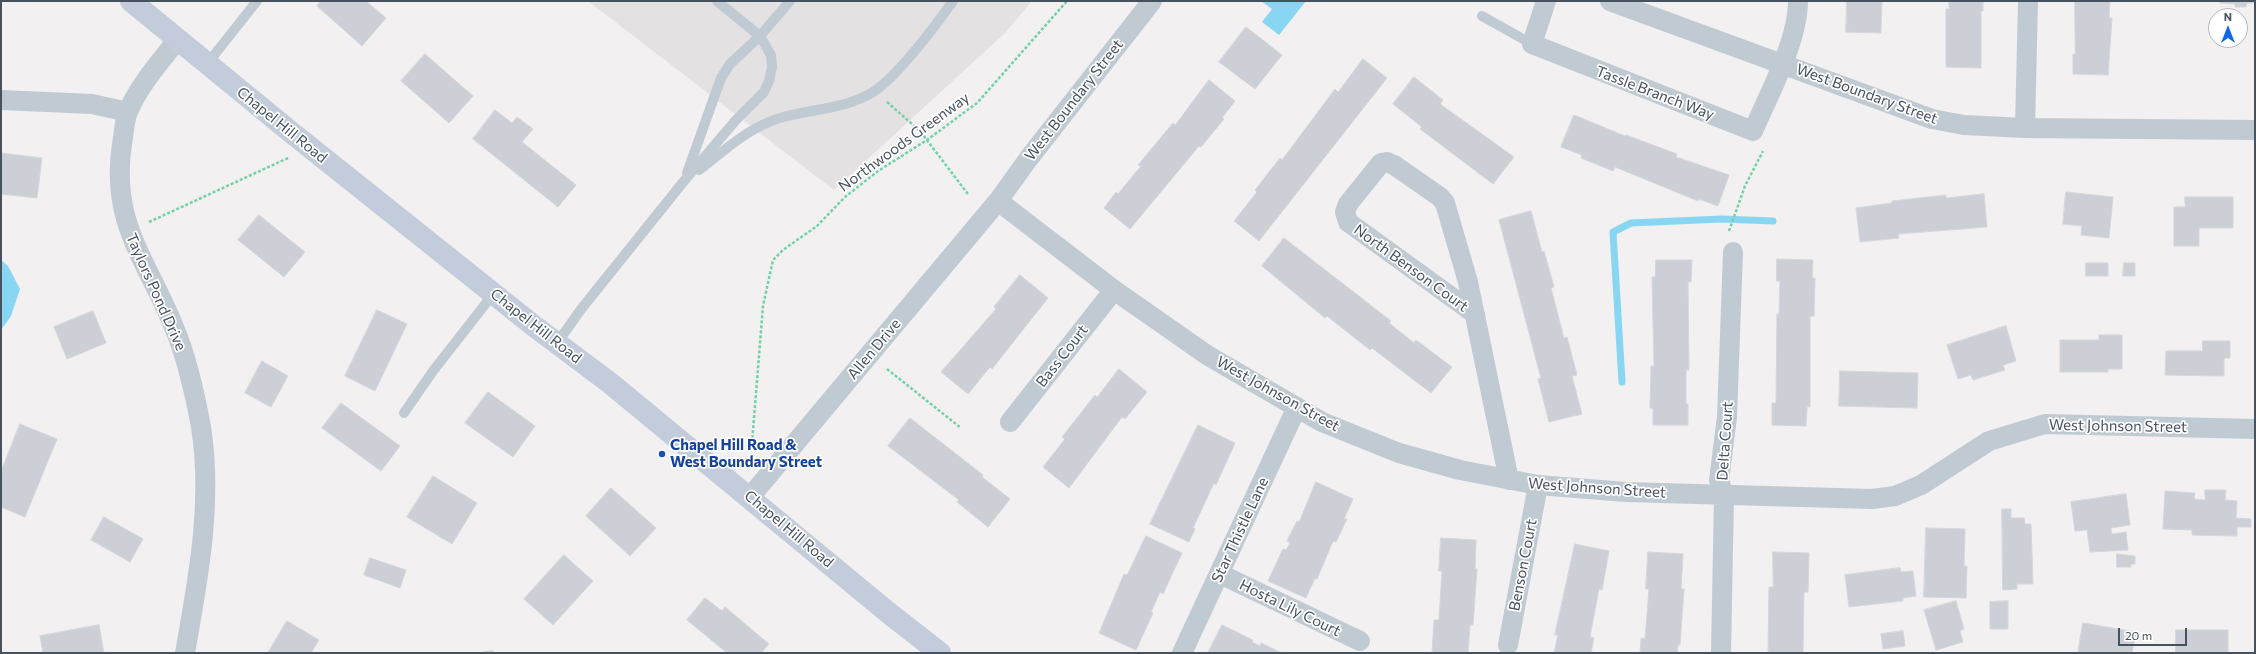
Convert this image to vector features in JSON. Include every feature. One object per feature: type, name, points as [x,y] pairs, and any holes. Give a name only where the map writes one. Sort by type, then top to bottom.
[{"type":"main road","name":"Chapel Hill Road","points":[[131,1],[207,64],[494,294],[610,383],[890,614],[940,653]]},
{"type":"street","name":"West Boundary Street","points":[[998,201],[1029,158],[1152,1]]},
{"type":"street","points":[[1532,44],[1546,1]]},
{"type":"street","name":"West Boundary Street","points":[[1610,1],[1932,119],[1964,125],[2026,128],[2255,130]]},
{"type":"street","points":[[1782,63],[1796,23],[1798,1]]},
{"type":"street","points":[[2026,128],[2028,1]]},
{"type":"street","name":"Taylors Pond Drive","points":[[178,40],[150,75],[128,112],[120,157],[120,182],[123,206],[129,231],[174,326],[182,348],[201,427],[206,473],[205,504],[199,571],[185,653]]},
{"type":"street","name":"Tassle Branch Way","points":[[1532,44],[1753,131],[1782,63]]},
{"type":"street","points":[[1,100],[92,104],[128,112]]},
{"type":"street","name":"North Benson Court","points":[[1475,314],[1348,222],[1345,212],[1348,204],[1381,163],[1387,162],[1394,165],[1440,197],[1445,203],[1468,282],[1475,314],[1509,480]]},
{"type":"street","name":"West Johnson Street","points":[[998,201],[1114,290],[1207,355],[1322,422],[1399,452],[1460,470],[1509,480],[1538,485],[1626,492],[1724,496],[1872,499],[1890,497],[1921,485],[1989,441],[2045,424],[2255,429]]},
{"type":"street","name":"Allen Drive","points":[[750,497],[998,201]]},
{"type":"street","name":"Delta Court","points":[[1721,653],[1724,496],[1719,480],[1728,417],[1733,252]]},
{"type":"street","name":"Bass Court","points":[[1010,422],[1114,290]]},
{"type":"street","name":"Star Thistle Lane","points":[[1182,653],[1297,407]]},
{"type":"street","name":"Benson Court","points":[[1508,645],[1538,485]]},
{"type":"street","name":"Hosta Lily Court","points":[[1220,574],[1360,641]]},
{"type":"lane","points":[[207,64],[257,1]]},
{"type":"lane","points":[[557,343],[582,308],[684,181],[736,120],[764,92],[770,81],[772,67],[771,55],[760,36],[717,1]]},
{"type":"lane","points":[[684,181],[721,78],[740,53],[760,36],[790,1]]},
{"type":"lane","points":[[684,181],[747,134],[763,125],[799,113],[857,100],[874,91],[890,77],[953,1]]},
{"type":"lane","points":[[1482,16],[1532,44]]},
{"type":"lane","points":[[404,413],[433,371],[494,294]]},
{"type":"path","name":"Northwoods Greenway","points":[[752,443],[763,306],[773,260],[782,250],[817,226],[845,197],[878,171],[927,140],[977,103],[1067,1]]},
{"type":"path","points":[[883,99],[898,110],[927,140],[968,194]]},
{"type":"path","points":[[1733,252],[1725,245],[1728,234],[1752,170],[1766,144]]},
{"type":"path","points":[[129,231],[290,157]]},
{"type":"path","points":[[886,368],[961,428]]},
{"type":"shaded area","points":[[588,1],[1032,1],[1005,33],[834,190]]},
{"type":"water","points":[[1261,1],[1306,1],[1279,35],[1262,22],[1272,9]]},
{"type":"water","points":[[1,260],[8,266],[20,289],[11,316],[1,330]]},
{"type":"building","points":[[321,1],[366,1],[386,18],[362,46],[317,6]]},
{"type":"building","points":[[1847,1],[1882,1],[1881,33],[1846,32]]},
{"type":"building","points":[[1949,1],[1983,1],[1983,11],[1981,11],[1981,68],[1946,67],[1946,9],[1949,9]]},
{"type":"building","points":[[2075,1],[2110,1],[2109,18],[2112,18],[2108,75],[2073,74],[2073,54],[2075,54]]},
{"type":"building","points":[[2220,1],[2255,1],[2255,3],[2247,3],[2246,7],[2235,7],[2235,4],[2220,3]]},
{"type":"building","points":[[1246,27],[1282,55],[1255,89],[1219,62]]},
{"type":"building","points":[[425,54],[473,96],[449,123],[401,81]]},
{"type":"building","points":[[1363,59],[1387,78],[1259,241],[1234,221],[1257,192],[1255,190],[1280,158],[1282,160],[1335,89],[1338,92]]},
{"type":"building","points":[[1414,77],[1443,100],[1440,104],[1514,157],[1493,184],[1420,129],[1422,127],[1393,104]]},
{"type":"building","points":[[1209,80],[1235,101],[1222,118],[1224,119],[1201,147],[1199,146],[1130,229],[1104,208],[1116,192],[1118,194],[1141,166],[1138,165],[1173,123],[1175,125]]},
{"type":"building","points":[[495,110],[512,123],[517,117],[533,129],[522,142],[576,185],[558,207],[473,139]]},
{"type":"building","points":[[1574,115],[1625,136],[1626,135],[1677,154],[1676,157],[1729,175],[1718,206],[1699,199],[1698,201],[1615,167],[1613,171],[1581,158],[1582,155],[1561,147]]},
{"type":"building","points":[[1,153],[42,158],[37,198],[1,194]]},
{"type":"building","points":[[2066,192],[2113,197],[2109,238],[2081,235],[2082,226],[2063,224]]},
{"type":"building","points":[[1984,194],[1987,227],[1898,234],[1899,238],[1860,242],[1856,208],[1892,203],[1892,201],[1946,195],[1946,198]]},
{"type":"building","points":[[2185,197],[2233,197],[2233,228],[2199,228],[2199,246],[2174,246],[2174,207],[2185,207]]},
{"type":"building","points":[[1531,211],[1542,252],[1544,251],[1554,287],[1551,288],[1564,338],[1567,337],[1577,375],[1572,376],[1582,414],[1549,422],[1538,379],[1541,378],[1499,220]]},
{"type":"building","points":[[259,215],[305,252],[284,277],[238,240]]},
{"type":"building","points":[[1284,238],[1391,321],[1389,323],[1414,343],[1416,340],[1452,367],[1431,393],[1372,348],[1370,350],[1327,316],[1325,318],[1262,266]]},
{"type":"building","points":[[1777,259],[1813,260],[1812,278],[1815,278],[1814,316],[1810,316],[1810,407],[1807,407],[1806,426],[1772,425],[1772,403],[1776,403],[1777,314],[1779,314],[1780,281],[1777,281]]},
{"type":"building","points":[[1656,260],[1692,260],[1691,282],[1688,282],[1689,370],[1686,370],[1686,404],[1688,404],[1688,425],[1653,425],[1653,408],[1650,408],[1651,366],[1654,366],[1652,277],[1655,277]]},
{"type":"building","points":[[2086,263],[2108,263],[2108,276],[2086,276]]},
{"type":"building","points":[[2124,263],[2135,263],[2135,276],[2123,276]]},
{"type":"building","points":[[1020,275],[1048,298],[992,369],[990,367],[968,394],[941,372],[996,309],[994,307]]},
{"type":"building","points":[[377,310],[407,324],[375,391],[345,376]]},
{"type":"building","points":[[93,311],[106,343],[67,359],[54,327]]},
{"type":"building","points":[[2006,326],[2016,361],[2003,365],[2005,370],[1973,380],[1971,375],[1958,379],[1947,345]]},
{"type":"building","points":[[2099,335],[2122,335],[2122,369],[2108,369],[2108,372],[2060,372],[2060,340],[2099,340]]},
{"type":"building","points":[[2203,341],[2230,341],[2230,358],[2224,358],[2224,376],[2165,375],[2166,351],[2202,351]]},
{"type":"building","points":[[262,361],[288,376],[271,407],[245,393]]},
{"type":"building","points":[[1119,369],[1147,392],[1125,419],[1122,417],[1069,488],[1043,467],[1065,439],[1062,437],[1095,395],[1097,397]]},
{"type":"building","points":[[1840,371],[1918,373],[1917,408],[1839,406]]},
{"type":"building","points":[[488,392],[535,426],[513,457],[465,423]]},
{"type":"building","points":[[341,403],[400,446],[381,471],[322,428]]},
{"type":"building","points":[[910,418],[983,475],[982,477],[1010,499],[988,527],[957,502],[959,500],[888,446]]},
{"type":"building","points":[[20,424],[57,439],[25,517],[1,507],[1,472]]},
{"type":"building","points":[[1198,425],[1235,443],[1216,485],[1214,483],[1193,528],[1195,529],[1189,542],[1150,524]]},
{"type":"building","points":[[433,476],[477,503],[452,544],[407,517]]},
{"type":"building","points":[[1316,482],[1353,499],[1344,519],[1347,519],[1336,542],[1333,541],[1317,579],[1315,578],[1306,598],[1268,581],[1283,549],[1286,550],[1290,543],[1287,541],[1297,521],[1299,522]]},
{"type":"building","points":[[611,488],[656,528],[630,556],[586,516]]},
{"type":"building","points":[[2205,490],[2226,490],[2225,500],[2237,501],[2236,518],[2251,519],[2251,527],[2237,527],[2237,536],[2192,535],[2192,530],[2163,529],[2165,491],[2195,493],[2194,499],[2205,500]]},
{"type":"building","points":[[2126,494],[2130,525],[2111,528],[2112,534],[2126,532],[2128,550],[2090,552],[2087,530],[2075,531],[2071,502]]},
{"type":"building","points":[[2002,509],[2011,509],[2011,518],[2024,518],[2025,524],[2031,524],[2033,584],[2017,584],[2017,589],[2003,590]]},
{"type":"building","points":[[104,517],[143,539],[130,562],[91,540]]},
{"type":"building","points":[[1926,528],[1965,529],[1964,566],[1967,566],[1966,598],[1924,597]]},
{"type":"building","points":[[1146,536],[1182,553],[1163,594],[1160,592],[1151,612],[1153,613],[1136,650],[1099,633],[1124,574],[1127,575]]},
{"type":"building","points":[[1441,538],[1476,540],[1475,569],[1477,569],[1473,625],[1470,625],[1468,653],[1432,653],[1434,620],[1439,620],[1442,571],[1439,571]]},
{"type":"building","points":[[1575,544],[1609,551],[1602,590],[1599,589],[1590,637],[1594,638],[1591,653],[1554,653],[1558,635],[1555,635]]},
{"type":"building","points":[[1648,552],[1683,554],[1681,589],[1684,589],[1680,645],[1678,645],[1677,653],[1640,653],[1641,638],[1645,639],[1649,589],[1646,589]]},
{"type":"building","points":[[1773,552],[1809,553],[1808,592],[1804,592],[1803,653],[1771,653],[1768,651],[1769,587],[1773,587]]},
{"type":"building","points":[[2117,554],[2135,556],[2135,564],[2131,564],[2131,567],[2117,567]]},
{"type":"building","points":[[564,555],[593,581],[553,625],[524,599]]},
{"type":"building","points":[[370,558],[406,570],[400,588],[364,575]]},
{"type":"building","points":[[1900,568],[1901,572],[1913,571],[1916,596],[1903,598],[1903,601],[1849,607],[1845,575]]},
{"type":"building","points":[[705,598],[722,611],[725,607],[769,644],[761,653],[727,653],[687,620]]},
{"type":"building","points":[[1956,601],[1964,629],[1960,631],[1963,642],[1936,650],[1924,610]]},
{"type":"building","points":[[2008,601],[2008,629],[1990,629],[1990,602]]},
{"type":"building","points":[[287,621],[319,640],[311,653],[268,653]]},
{"type":"building","points":[[2083,623],[2136,632],[2132,653],[2078,653]]},
{"type":"building","points":[[99,625],[104,653],[43,653],[40,636]]},
{"type":"building","points":[[1222,625],[1253,640],[1252,642],[1260,646],[1261,643],[1282,653],[1208,653]]},
{"type":"building","points":[[2176,630],[2228,630],[2228,653],[2176,653]]},
{"type":"building","points":[[1903,631],[1905,646],[1883,649],[1881,634]]},
{"type":"building","points":[[493,651],[493,653],[476,653]]},
{"type":"waterway","points":[[1622,382],[1613,232],[1631,223],[1722,219],[1773,221]]},
{"type":"place","name":"Chapel Hill Road & West Boundary Street","points":[[662,454]]}]
